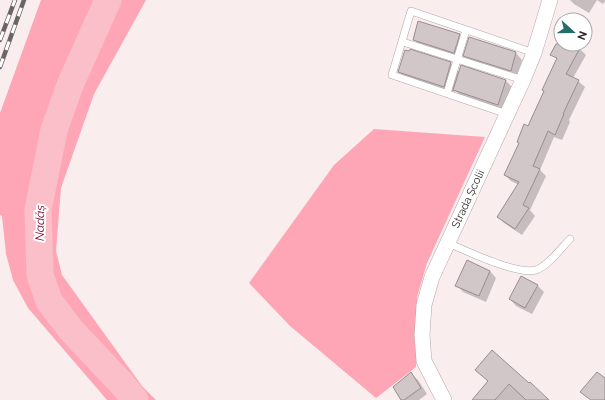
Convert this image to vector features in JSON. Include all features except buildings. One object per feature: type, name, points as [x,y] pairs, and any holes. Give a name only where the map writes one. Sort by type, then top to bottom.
[{"type":"street","name":"Strada Școlii","points":[[444,400],[424,361],[422,335],[424,305],[432,277],[523,80],[534,53],[550,0]]},
{"type":"lane","points":[[507,114],[392,75],[411,11],[534,53]]},
{"type":"lane","points":[[447,93],[466,30]]},
{"type":"lane","points":[[402,42],[523,80]]},
{"type":"lane","points":[[448,242],[505,266],[524,270],[536,270],[570,239]]},
{"type":"shaded area","points":[[41,0],[146,0],[94,94],[61,188],[56,251],[62,275],[142,386],[156,400],[107,400],[28,308],[13,280],[6,254],[2,216],[0,215],[0,113]]},
{"type":"shaded area","points":[[374,129],[485,137],[427,263],[417,297],[416,367],[376,398],[290,326],[249,283],[334,165]]},
{"type":"waterway","name":"Nadăș","points":[[108,0],[70,85],[54,130],[38,210],[40,275],[49,301],[71,330],[122,384],[135,400]]},
{"type":"railway","points":[[0,40],[15,0]]},
{"type":"railway","points":[[0,67],[24,0]]}]
